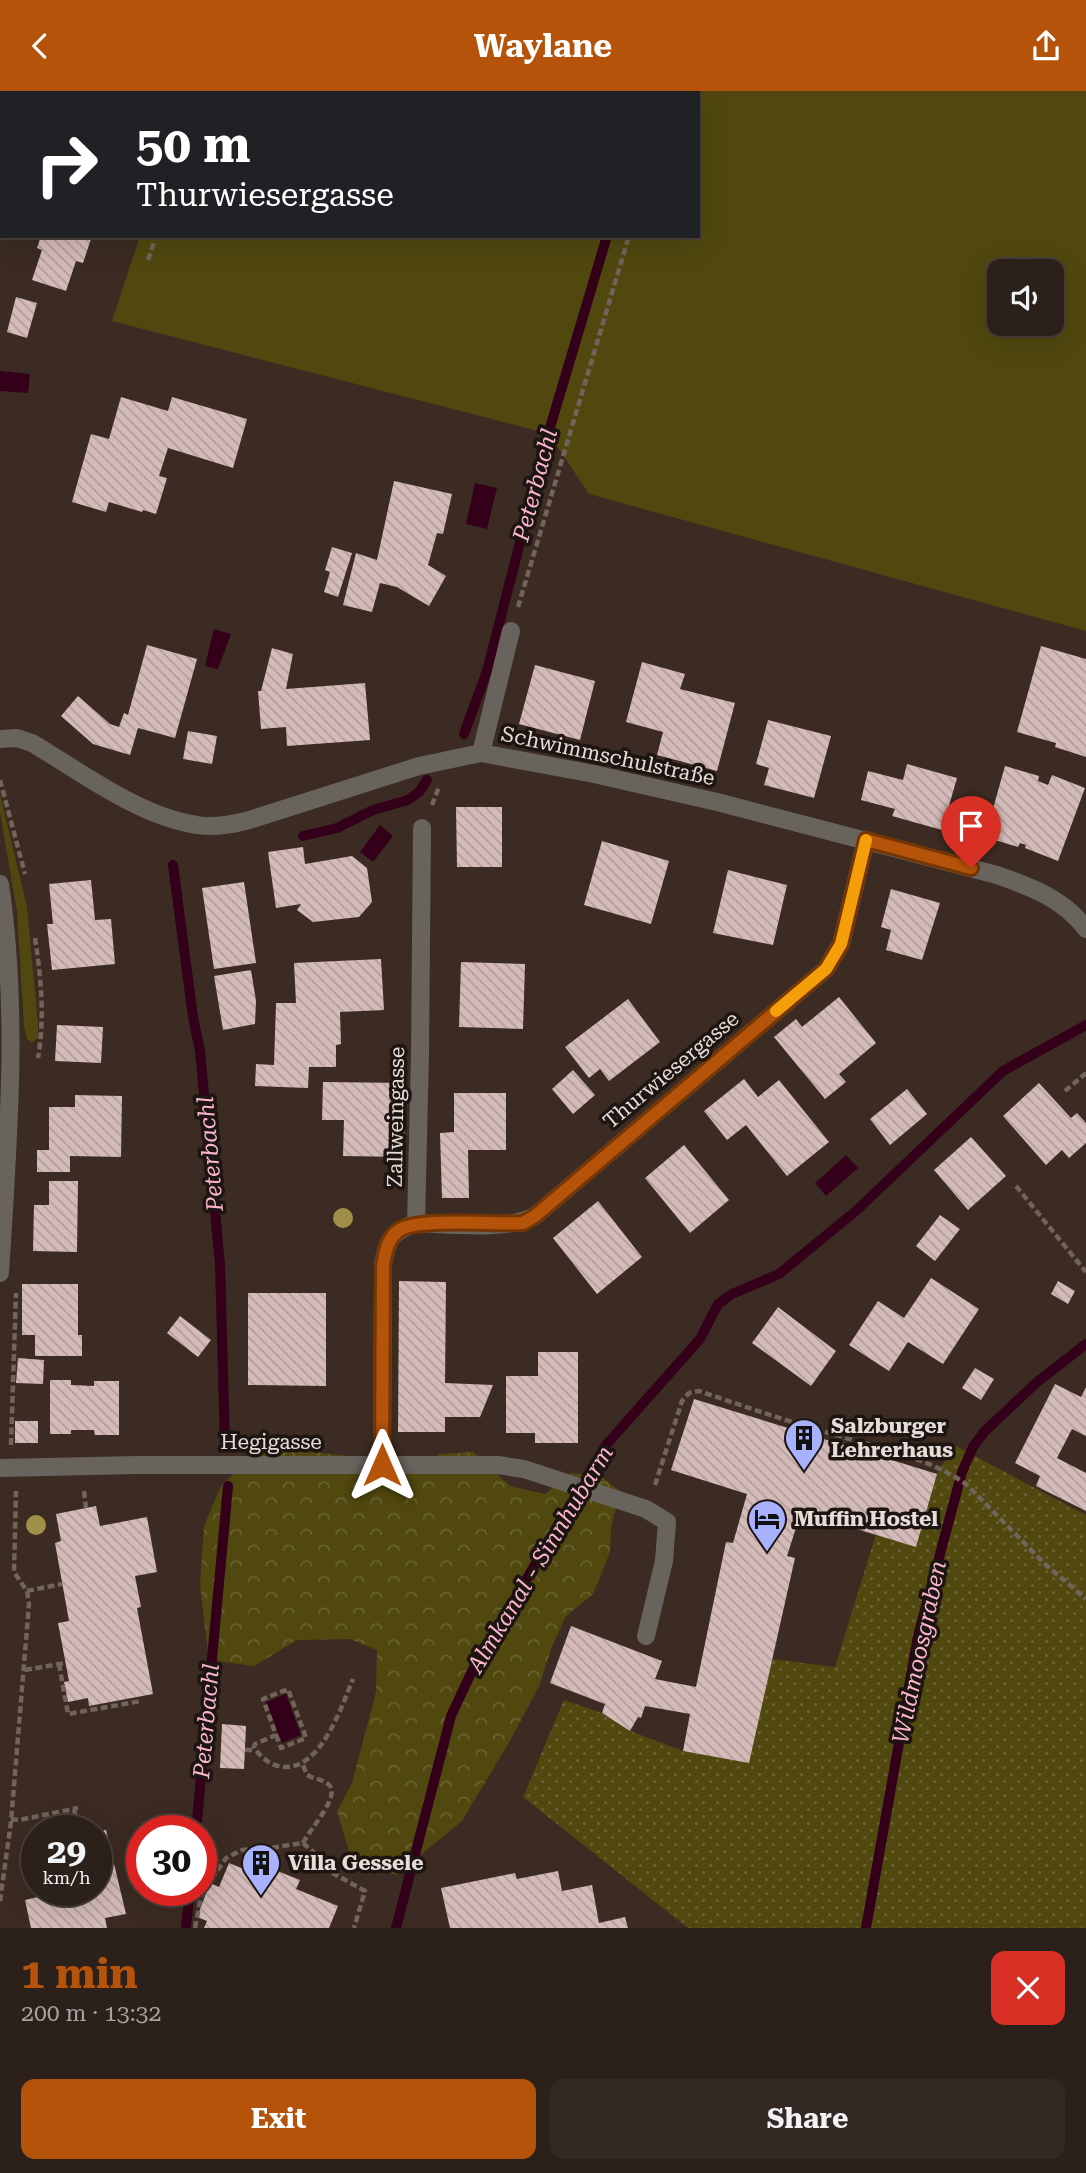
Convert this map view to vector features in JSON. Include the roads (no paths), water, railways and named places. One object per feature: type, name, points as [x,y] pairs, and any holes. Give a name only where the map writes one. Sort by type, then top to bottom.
[{"type":"street","points":[[481,753],[511,631]]},
{"type":"street","name":"Schwimmschulstraße","points":[[0,739],[17,738],[32,743],[153,814],[198,826],[222,826],[246,821],[419,766],[481,753],[594,774],[717,802],[997,875],[1034,888],[1075,915],[1086,929]]},
{"type":"street","name":"Zallweingasse","points":[[416,1223],[421,1054],[422,828]]},
{"type":"street","name":"Thurwiesergasse","points":[[416,1223],[504,1225],[523,1223],[535,1216],[826,969],[841,944],[866,840]]},
{"type":"street","points":[[0,884],[11,988],[12,1094],[0,1273]]},
{"type":"street","points":[[382,1465],[383,1265],[387,1243],[399,1229],[416,1223]]},
{"type":"street","name":"Hegigasse","points":[[8,1467],[498,1465],[524,1469],[646,1509],[667,1522],[664,1561],[646,1636]]},
{"type":"waterway","name":"Peterbachl","points":[[464,734],[487,671],[546,441],[606,238]]},
{"type":"waterway","name":"Peterbachl","points":[[303,836],[337,828],[373,810],[408,800],[419,792],[427,780]]},
{"type":"waterway","name":"Peterbachl","points":[[173,865],[200,1051],[220,1265],[225,1444]]},
{"type":"waterway","name":"Almkanal - Sinnhubarm","points":[[396,1928],[451,1716],[472,1671],[606,1445],[700,1339],[718,1304],[732,1294],[779,1274],[857,1210],[1003,1071],[1086,1025]]},
{"type":"waterway","name":"Wildmoosgraben","points":[[866,1928],[918,1636],[962,1472],[973,1447],[984,1432],[1036,1383],[1086,1344]]},
{"type":"waterway","name":"Peterbachl","points":[[197,1815],[228,1486]]},
{"type":"waterway","name":"Peterbachl","points":[[186,1928],[188,1906]]},
{"type":"place","name":"Salzburger Lehrerhaus","points":[[804,1472]]},
{"type":"place","name":"Muffin Hostel","points":[[767,1553]]},
{"type":"place","name":"Villa Gessele","points":[[261,1897]]}]
